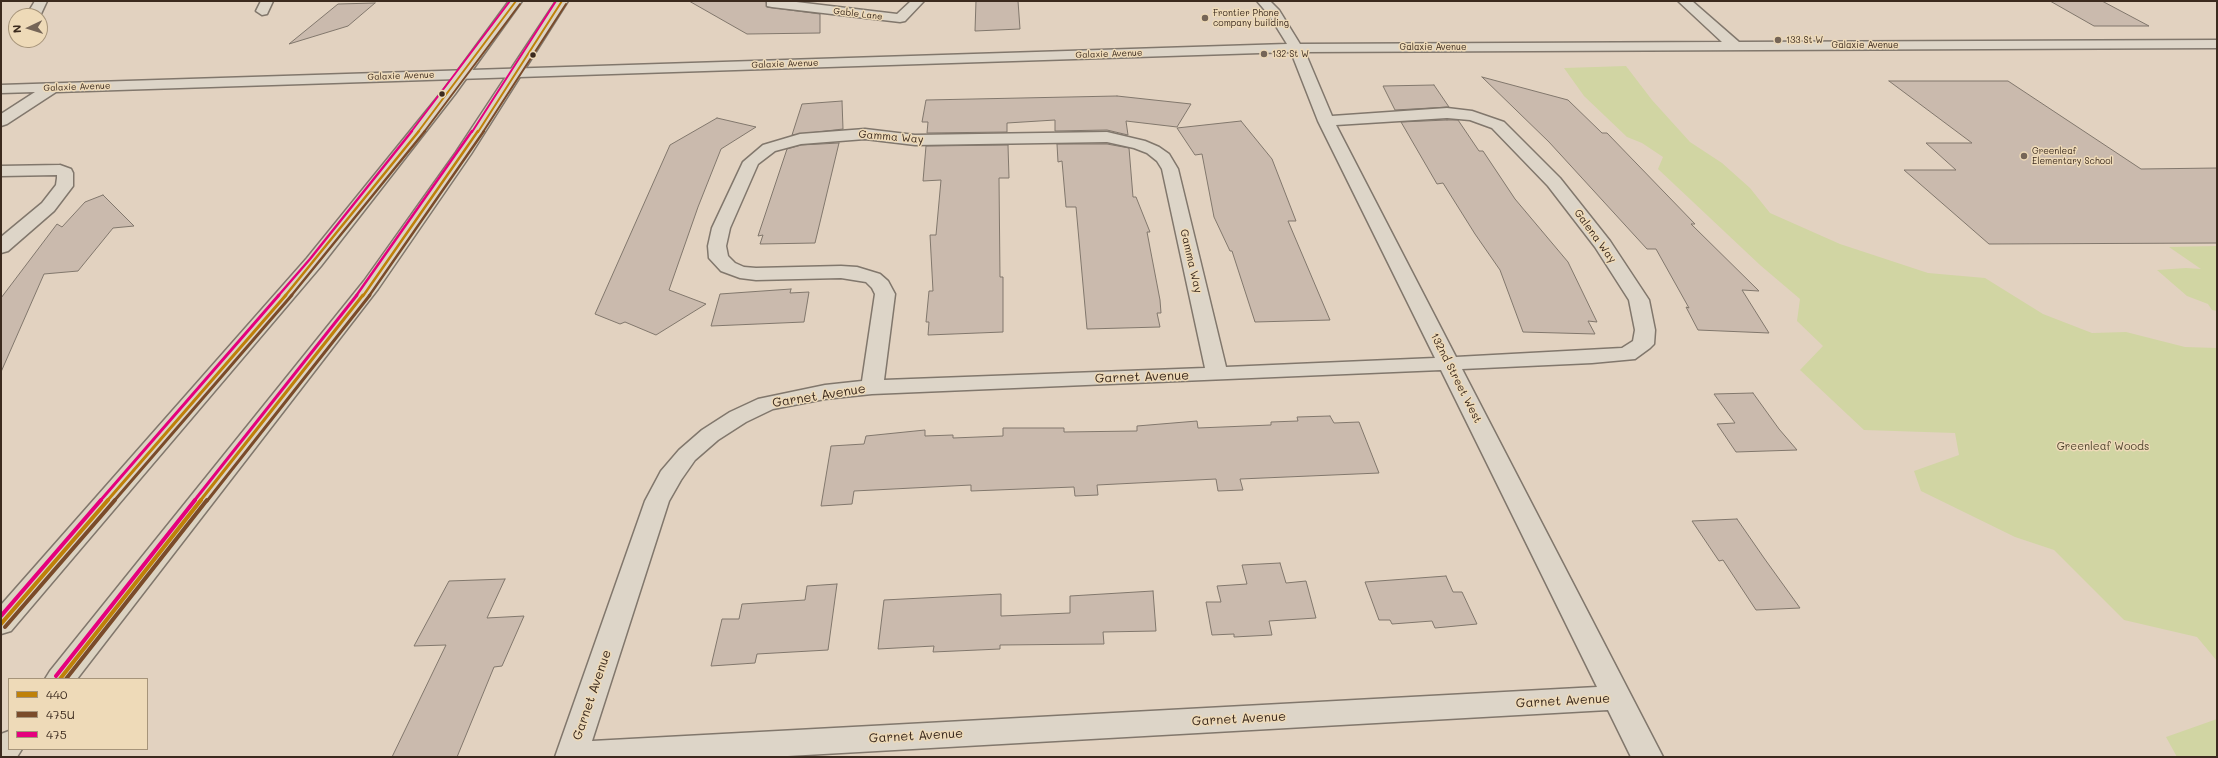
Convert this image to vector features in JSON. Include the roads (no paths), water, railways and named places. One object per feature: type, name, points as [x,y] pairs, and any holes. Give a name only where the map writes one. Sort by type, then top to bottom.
[{"type":"main road","points":[[1,624],[314,262],[462,74],[516,1]]},
{"type":"main road","points":[[61,678],[371,285],[463,154],[562,1]]},
{"type":"main road","points":[[1,754],[8,745]]},
{"type":"street","name":"Gable Lane","points":[[773,1],[772,3],[900,18],[918,1]]},
{"type":"street","name":"132nd Street West","points":[[1263,1],[1274,13],[1296,48],[1326,121],[1647,757]]},
{"type":"street","points":[[1684,1],[1735,46]]},
{"type":"street","name":"Galaxie Avenue","points":[[1,89],[1296,48],[2217,44]]},
{"type":"street","points":[[1,121],[53,87]]},
{"type":"street","name":"Galena Way","points":[[1326,121],[1446,113],[1472,116],[1498,125],[1559,189],[1603,245],[1639,300],[1645,330],[1643,344],[1627,354],[1448,363]]},
{"type":"street","name":"Gamma Way","points":[[872,387],[885,294],[880,284],[873,278],[858,273],[841,272],[756,274],[740,272],[728,267],[719,258],[717,246],[721,228],[751,162],[769,148],[800,139],[865,134],[915,140],[1107,137],[1139,144],[1153,150],[1163,158],[1170,169],[1217,374]]},
{"type":"street","points":[[1,171],[60,170],[65,173],[66,178],[64,186],[48,207],[1,247]]},
{"type":"street","name":"Garnet Avenue","points":[[1448,363],[1217,374],[872,387],[825,392],[766,404],[738,417],[710,435],[687,455],[670,477],[657,501],[571,756],[1617,698]]},
{"type":"place","name":"Frontier Phone company building","points":[[1205,18]]},
{"type":"place","name":"133 St W","points":[[1778,40]]},
{"type":"place","name":"132 St W","points":[[1264,54]]},
{"type":"place","name":"Greenleaf Elementary School","points":[[2024,156]]},
{"type":"park label","name":"Greenleaf Woods","points":[[2103,447]]}]
